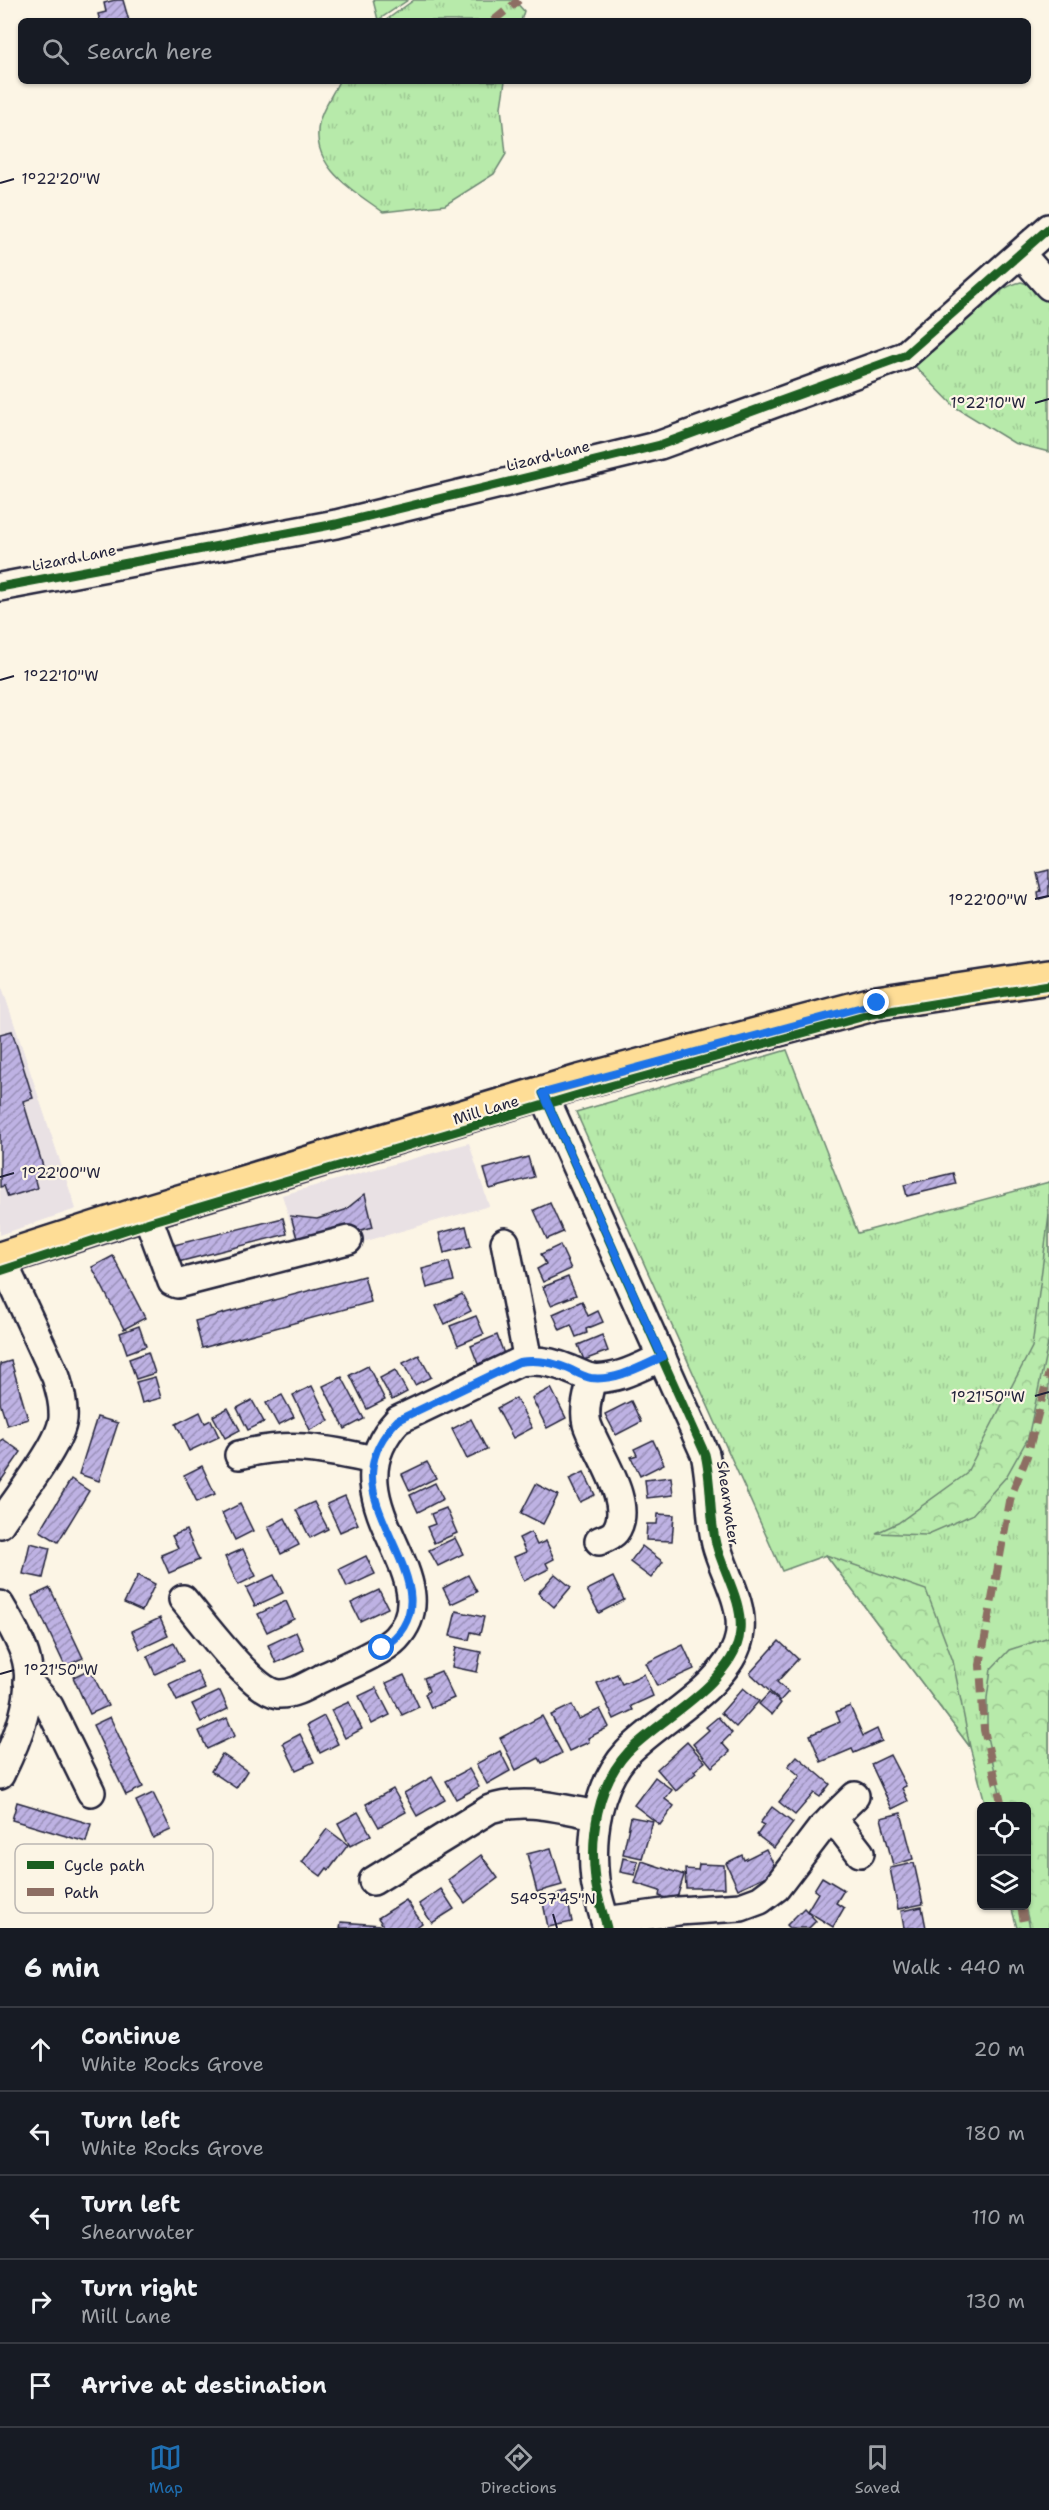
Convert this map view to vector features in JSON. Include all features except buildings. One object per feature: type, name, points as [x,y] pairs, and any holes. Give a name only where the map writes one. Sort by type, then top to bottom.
[{"type":"main road","name":"Mill Lane","points":[[1,1258],[543,1093],[877,1003],[1049,976]]},
{"type":"street","name":"Lizard Lane","points":[[0,587],[336,524],[660,445],[904,356],[1049,228]]},
{"type":"street","points":[[1021,254],[1049,286]]},
{"type":"street","name":"Shearwater","points":[[543,1093],[705,1454],[710,1475],[716,1545],[733,1592],[740,1631],[735,1649],[726,1667],[703,1691],[627,1753],[611,1775],[598,1806],[594,1850],[595,1881],[606,1925],[670,1911],[741,1907],[760,1900],[776,1888],[810,1843],[855,1796]]},
{"type":"street","points":[[146,1212],[172,1282],[177,1284],[348,1240]]},
{"type":"street","points":[[505,1242],[528,1361]]},
{"type":"street","points":[[0,1524],[54,1443],[63,1420],[62,1397],[56,1377],[1,1258]]},
{"type":"street","points":[[183,1599],[256,1684],[277,1694],[300,1689],[395,1639],[407,1618],[412,1596],[410,1585],[375,1494],[372,1473],[375,1453],[385,1434],[398,1420],[507,1367],[528,1361],[547,1362],[592,1378],[614,1377],[662,1357]]},
{"type":"street","points":[[592,1378],[585,1410],[587,1423],[618,1492],[621,1506],[621,1520],[614,1534],[599,1541]]},
{"type":"street","points":[[239,1455],[286,1446],[319,1448],[374,1460]]},
{"type":"street","points":[[0,1605],[25,1657],[28,1682],[24,1716],[14,1747],[0,1775]]},
{"type":"street","points":[[28,1682],[49,1706],[92,1792]]},
{"type":"street","points":[[373,1881],[490,1809],[510,1803],[534,1804],[597,1815]]},
{"type":"street","points":[[830,1820],[854,1843],[860,1853]]},
{"type":"shaded area","points":[[0,981],[76,1209],[0,1235]]},
{"type":"shaded area","points":[[469,1143],[489,1206],[356,1244],[298,1247],[282,1195]]},
{"type":"green space","points":[[373,0],[408,0],[381,18],[378,18]]},
{"type":"green space","points":[[414,0],[514,0],[524,11],[522,18],[389,18]]},
{"type":"green space","points":[[337,84],[505,84],[501,107],[506,154],[494,174],[445,205],[383,212],[347,186],[327,165],[318,139],[320,118]]},
{"type":"green space","points":[[1021,282],[1034,286],[1049,303],[1049,452],[1014,443],[955,407],[914,365],[979,305],[1008,287]]},
{"type":"green space","points":[[787,1050],[858,1233],[1049,1182],[1049,1928],[1017,1928],[1012,1910],[1031,1910],[1031,1802],[985,1802],[970,1747],[826,1555],[782,1571],[576,1112]]},
{"type":"green space","points":[[1049,1215],[1049,1339],[1028,1438],[1006,1477],[972,1515],[926,1535],[876,1533],[898,1523],[966,1474],[1032,1347]]},
{"type":"green space","points":[[826,1555],[926,1590],[953,1661],[970,1747]]},
{"type":"green space","points":[[1049,1637],[1049,1928],[1030,1928],[1026,1910],[1031,1910],[1031,1802],[1002,1802],[987,1737],[987,1698],[991,1669],[1009,1650]]},
{"type":"marked path","points":[[497,18],[519,0]]},
{"type":"marked path","points":[[1001,1802],[984,1730],[980,1665],[1011,1496],[1027,1456],[1049,1372]]},
{"type":"marked path","points":[[1022,1910],[1025,1928]]},
{"type":"cycle path","points":[[0,587],[336,524],[660,445],[904,356],[1049,228]]},
{"type":"cycle path","points":[[0,1271],[150,1222],[581,1094],[872,1014],[1049,985]]},
{"type":"cycle path","points":[[543,1093],[705,1454],[716,1544],[736,1598],[740,1620],[737,1645],[722,1671],[702,1691],[628,1752],[617,1765],[609,1780],[598,1812],[594,1846],[596,1886],[607,1928]]},
{"type":"route","points":[[382,1648],[395,1639],[402,1629],[411,1608],[412,1596],[410,1585],[382,1516],[375,1494],[372,1473],[375,1453],[385,1434],[398,1420],[519,1362],[532,1360],[547,1362],[588,1377],[603,1378],[614,1377],[662,1357],[543,1093],[877,1003]]}]
